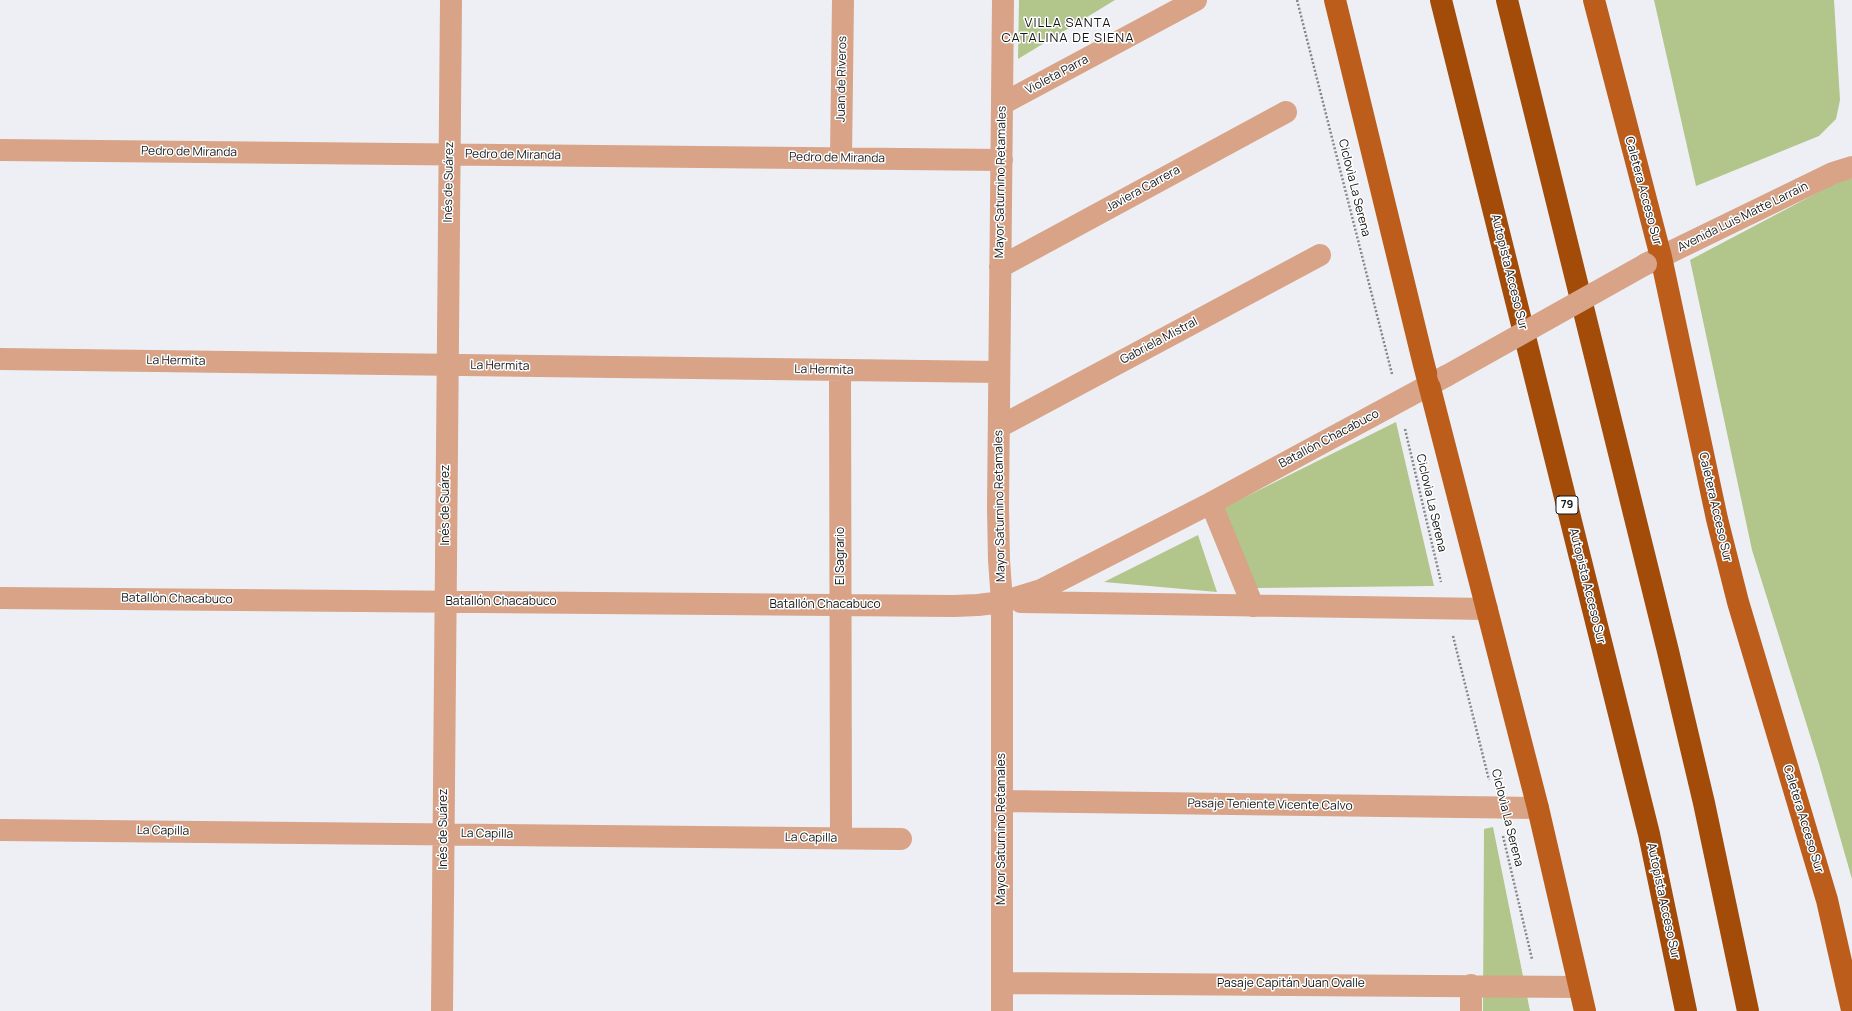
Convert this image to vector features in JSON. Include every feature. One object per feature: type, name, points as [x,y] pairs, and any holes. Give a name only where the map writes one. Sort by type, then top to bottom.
[{"type":"highway","name":"Autopista Acceso Sur","points":[[1441,0],[1649,834],[1686,1011]]},
{"type":"highway","points":[[1507,0],[1706,810],[1748,1011]]},
{"type":"main road","points":[[1335,0],[1439,380],[1487,609],[1538,808],[1585,1011]]},
{"type":"main road","name":"Caletera Acceso Sur","points":[[1594,0],[1653,260],[1738,602],[1827,900],[1852,1010]]},
{"type":"street","name":"Inés de Suárez","points":[[442,1011],[451,0]]},
{"type":"street","name":"Juan de Riveros","points":[[841,158],[843,0]]},
{"type":"street","name":"Mayor Saturnino Retamales","points":[[1002,1011],[1002,602],[998,544],[1003,0]]},
{"type":"street","name":"Violeta Parra","points":[[1002,104],[1196,0]]},
{"type":"street","name":"Javiera Carrera","points":[[1000,267],[1286,112]]},
{"type":"street","name":"Pedro de Miranda","points":[[0,150],[1002,160]]},
{"type":"street","name":"Avenida Luis Matte Larraín","points":[[1439,380],[1653,260],[1833,173],[1852,167]]},
{"type":"street","name":"Gabriela Mistral","points":[[999,427],[1320,255]]},
{"type":"street","name":"La Hermita","points":[[0,359],[999,372]]},
{"type":"street","name":"El Sagrario","points":[[840,370],[841,838]]},
{"type":"street","name":"Batallón Chacabuco","points":[[0,598],[970,606],[1002,602],[1031,594],[1058,582],[1211,503],[1439,380]]},
{"type":"street","points":[[1211,503],[1253,606]]},
{"type":"street","name":"Batallón Chacabuco","points":[[1002,602],[1487,609]]},
{"type":"street","name":"Pasaje Teniente Vicente Calvo","points":[[1002,801],[1538,808]]},
{"type":"street","name":"La Capilla","points":[[0,830],[901,839]]},
{"type":"street","name":"Pasaje Capitán Juan Ovalle","points":[[1002,982],[1579,987]]},
{"type":"street","points":[[1471,985],[1471,1011]]},
{"type":"path","name":"Ciclovìa La Serena","points":[[1297,0],[1399,402],[1446,608],[1496,808],[1538,986]]},
{"type":"green space","points":[[1019,0],[1115,0],[1018,59]]},
{"type":"green space","points":[[1654,0],[1834,0],[1840,100],[1836,119],[1819,136],[1696,186]]},
{"type":"green space","points":[[1849,176],[1852,179],[1852,879],[1819,764],[1752,550],[1690,260]]},
{"type":"green space","points":[[1396,422],[1434,586],[1255,588],[1219,510]]},
{"type":"green space","points":[[1198,535],[1217,592],[1104,582]]},
{"type":"green space","points":[[1493,827],[1530,1011],[1483,1011],[1484,829]]},
{"type":"district","name":"VILLA SANTA CATALINA DE SIENA","points":[[1068,30]]}]
